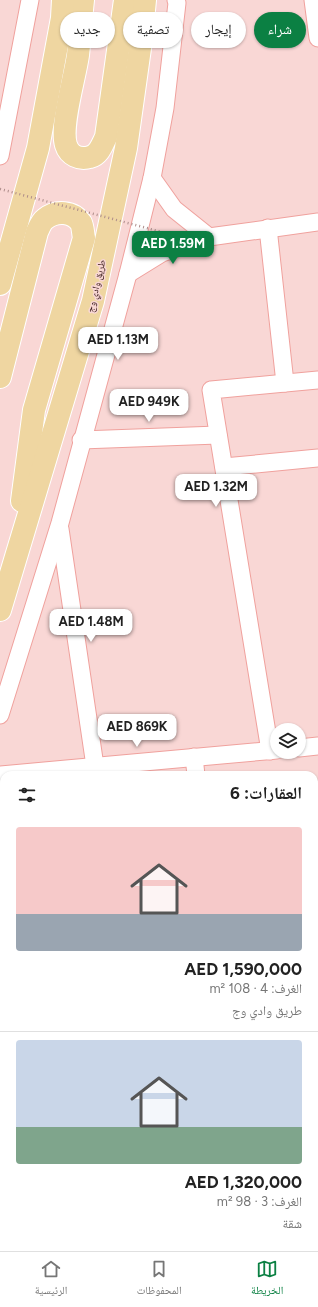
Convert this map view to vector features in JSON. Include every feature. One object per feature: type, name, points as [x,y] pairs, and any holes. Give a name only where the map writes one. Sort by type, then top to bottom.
[{"type":"main road","points":[[0,284],[38,148],[62,18],[63,0]]},
{"type":"main road","points":[[83,0],[78,56],[65,127],[65,144],[70,153],[77,158],[90,158],[99,152],[106,137],[125,0]]},
{"type":"main road","name":"طريق وادي وج","points":[[0,610],[93,301],[126,148],[142,42],[145,0]]},
{"type":"main road","points":[[0,377],[37,232],[44,220],[52,214],[65,213],[75,216],[82,224],[84,238],[34,410],[14,564]]},
{"type":"street","points":[[0,156],[2,137],[30,0]]},
{"type":"street","points":[[0,715],[60,523],[81,440],[128,274],[152,178],[165,108],[177,3],[176,0]]},
{"type":"street","points":[[313,0],[318,38]]},
{"type":"street","points":[[152,178],[174,209],[210,237]]},
{"type":"street","points":[[128,274],[162,253],[210,237],[318,222]]},
{"type":"street","points":[[268,228],[285,383]]},
{"type":"street","points":[[270,727],[211,390],[318,380]]},
{"type":"street","points":[[81,440],[218,435]]},
{"type":"street","points":[[224,467],[318,458]]},
{"type":"street","points":[[60,523],[94,766]]},
{"type":"street","points":[[306,747],[318,746]]},
{"type":"street","points":[[42,771],[270,750]]},
{"type":"street","points":[[194,757],[196,771]]},
{"type":"path","points":[[0,189],[173,235]]}]
